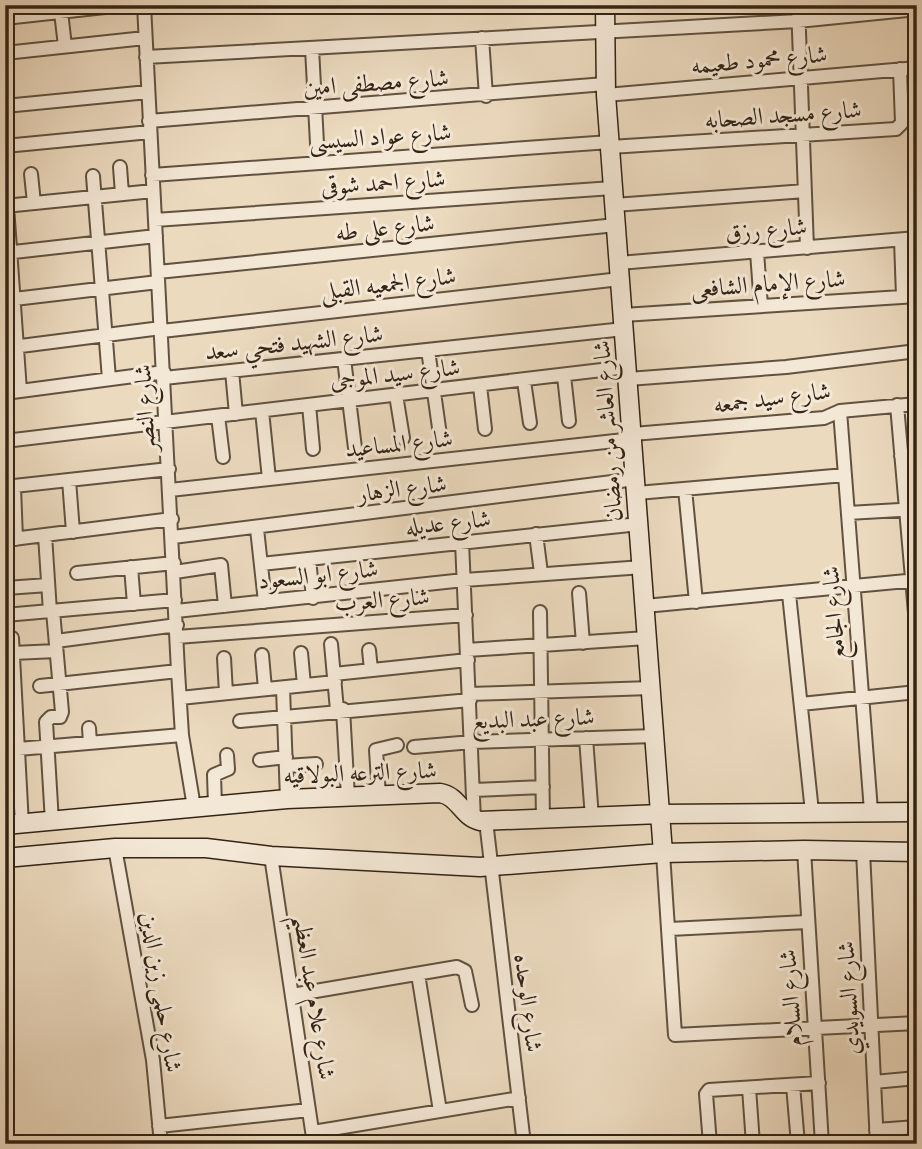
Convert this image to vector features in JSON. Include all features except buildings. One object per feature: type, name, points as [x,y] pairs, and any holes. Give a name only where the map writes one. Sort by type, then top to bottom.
[{"type":"street","points":[[5,18],[123,5]]},
{"type":"street","name":"شارع النصر","points":[[144,5],[175,567],[178,671],[182,735],[194,807]]},
{"type":"street","name":"شارع العاشر من رمضان","points":[[605,5],[605,89],[663,853]]},
{"type":"street","points":[[797,5],[807,248]]},
{"type":"street","points":[[146,57],[798,21],[917,9]]},
{"type":"street","points":[[61,12],[65,46]]},
{"type":"street","points":[[5,53],[145,38]]},
{"type":"street","points":[[482,38],[486,96]]},
{"type":"street","points":[[312,48],[318,163]]},
{"type":"street","name":"شارع محمود طعيمه","points":[[605,89],[917,68]]},
{"type":"street","name":"شارع مسجد الصحابه","points":[[610,144],[899,128],[902,122],[900,69]]},
{"type":"street","name":"شارع مصطفى امين","points":[[5,146],[150,126],[316,109],[605,89]]},
{"type":"street","points":[[5,106],[148,92]]},
{"type":"street","name":"شارع عواد السيسى","points":[[152,175],[610,144]]},
{"type":"street","points":[[120,167],[122,194]]},
{"type":"street","points":[[31,174],[34,203]]},
{"type":"street","points":[[93,176],[109,379]]},
{"type":"street","points":[[20,391],[11,347],[6,206],[153,191]]},
{"type":"street","name":"شارع احمد شوقى","points":[[155,220],[614,196],[805,191]]},
{"type":"street","name":"شارع على طه","points":[[9,299],[102,288],[158,277],[616,225]]},
{"type":"street","points":[[8,253],[156,236]]},
{"type":"street","name":"شارع رزق","points":[[620,271],[757,252],[917,239]]},
{"type":"street","points":[[901,240],[903,296]]},
{"type":"street","points":[[757,252],[761,306]]},
{"type":"street","name":"شارع الجمعيه القبلى","points":[[11,347],[620,271]]},
{"type":"street","name":"شارع الإمام الشافعى","points":[[624,322],[761,306],[917,296]]},
{"type":"street","name":"شارع الشهيد فتحي سعد","points":[[5,393],[109,379],[232,371],[428,350],[624,322]]},
{"type":"street","points":[[428,350],[440,435]]},
{"type":"street","name":"شارع سيد الموجى","points":[[5,441],[564,376],[786,367],[917,351]]},
{"type":"street","points":[[344,359],[355,448]]},
{"type":"street","points":[[232,371],[236,414]]},
{"type":"street","points":[[564,376],[569,421]]},
{"type":"street","points":[[524,381],[530,423]]},
{"type":"street","points":[[480,386],[485,429]]},
{"type":"street","points":[[396,396],[403,438]]},
{"type":"street","name":"شارع سيد جمعه","points":[[633,436],[824,418],[840,411],[917,404]]},
{"type":"street","points":[[309,405],[313,449]]},
{"type":"street","points":[[897,405],[901,456],[912,509],[917,636]]},
{"type":"street","points":[[262,411],[269,480]]},
{"type":"street","name":"شارع الجامع","points":[[840,411],[871,811]]},
{"type":"street","points":[[218,416],[223,457]]},
{"type":"street","name":"شارع المساعيد","points":[[170,490],[633,436]]},
{"type":"street","points":[[901,456],[917,455]]},
{"type":"street","points":[[169,469],[9,487],[11,540],[172,519]]},
{"type":"street","name":"شارع الزهار","points":[[173,537],[637,486],[685,489],[845,475]]},
{"type":"street","points":[[69,481],[73,532]]},
{"type":"street","points":[[685,489],[696,602]]},
{"type":"street","points":[[848,513],[912,509]]},
{"type":"street","name":"شارع عديله","points":[[261,564],[639,524]]},
{"type":"street","points":[[257,529],[265,602]]},
{"type":"street","points":[[536,534],[541,573]]},
{"type":"street","points":[[45,535],[62,715],[46,722],[51,822]]},
{"type":"street","name":"شارع الوحده","points":[[462,542],[474,790],[490,867],[523,1144]]},
{"type":"street","points":[[309,559],[313,598]]},
{"type":"street","points":[[77,573],[131,567],[220,565],[225,606]]},
{"type":"street","points":[[131,567],[134,604]]},
{"type":"street","name":"شارع ابو السعود","points":[[5,615],[134,604],[225,606],[464,580],[643,567]]},
{"type":"street","points":[[645,606],[853,589],[915,581]]},
{"type":"street","points":[[6,588],[48,585]]},
{"type":"street","points":[[579,593],[583,643]]},
{"type":"street","points":[[789,594],[812,811]]},
{"type":"street","points":[[540,612],[543,820]]},
{"type":"street","name":"شارع العرب","points":[[13,653],[177,631],[466,615]]},
{"type":"street","points":[[12,638],[18,749],[13,825]]},
{"type":"street","points":[[180,698],[304,685],[371,670],[541,645],[648,638]]},
{"type":"street","points":[[331,644],[348,797]]},
{"type":"street","points":[[369,650],[371,670]]},
{"type":"street","points":[[301,653],[304,685]]},
{"type":"street","points":[[262,655],[265,689]]},
{"type":"street","points":[[224,658],[226,693]]},
{"type":"street","points":[[40,686],[178,671]]},
{"type":"street","points":[[283,688],[287,799]]},
{"type":"street","points":[[240,721],[470,697],[651,688]]},
{"type":"street","points":[[802,704],[861,700],[917,692]]},
{"type":"street","points":[[89,728],[90,743]]},
{"type":"street","points":[[18,749],[182,735]]},
{"type":"street","name":"شارع عبد البديع","points":[[414,747],[472,742],[655,736]]},
{"type":"street","points":[[586,738],[592,818]]},
{"type":"street","points":[[379,796],[376,755],[379,748],[397,745]]},
{"type":"street","points":[[215,805],[214,775],[228,769],[227,755]]},
{"type":"street","points":[[260,760],[316,764]]},
{"type":"street","points":[[474,790],[543,787]]},
{"type":"street","name":"شارع الترعه البولاقيه","points":[[13,825],[287,799],[447,794],[480,821]]},
{"type":"street","points":[[480,821],[661,814],[917,812]]},
{"type":"street","points":[[5,858],[115,848],[206,848],[271,856],[490,867],[663,853],[804,850],[917,852]]},
{"type":"street","name":"شارع حلمى زين الدين","points":[[115,848],[153,1060],[160,1144]]},
{"type":"street","name":"شارع السلام","points":[[804,850],[821,1144]]},
{"type":"street","name":"شارع السويدي","points":[[863,851],[877,1137]]},
{"type":"street","points":[[663,853],[675,1035],[917,1023]]},
{"type":"street","name":"شارع علام عبد العظيم","points":[[271,856],[313,1138]]},
{"type":"street","points":[[670,929],[807,922]]},
{"type":"street","points":[[292,995],[462,967],[467,975],[472,1005]]},
{"type":"street","points":[[418,974],[440,1111]]},
{"type":"street","points":[[874,1082],[917,1078]]},
{"type":"street","points":[[710,1144],[706,1092],[818,1083]]},
{"type":"street","points":[[793,1085],[798,1144]]},
{"type":"street","points":[[749,1088],[753,1144]]},
{"type":"street","points":[[313,1138],[440,1111],[519,1098]]},
{"type":"street","points":[[159,1125],[309,1110]]},
{"type":"street","points":[[877,1137],[917,1127]]}]
